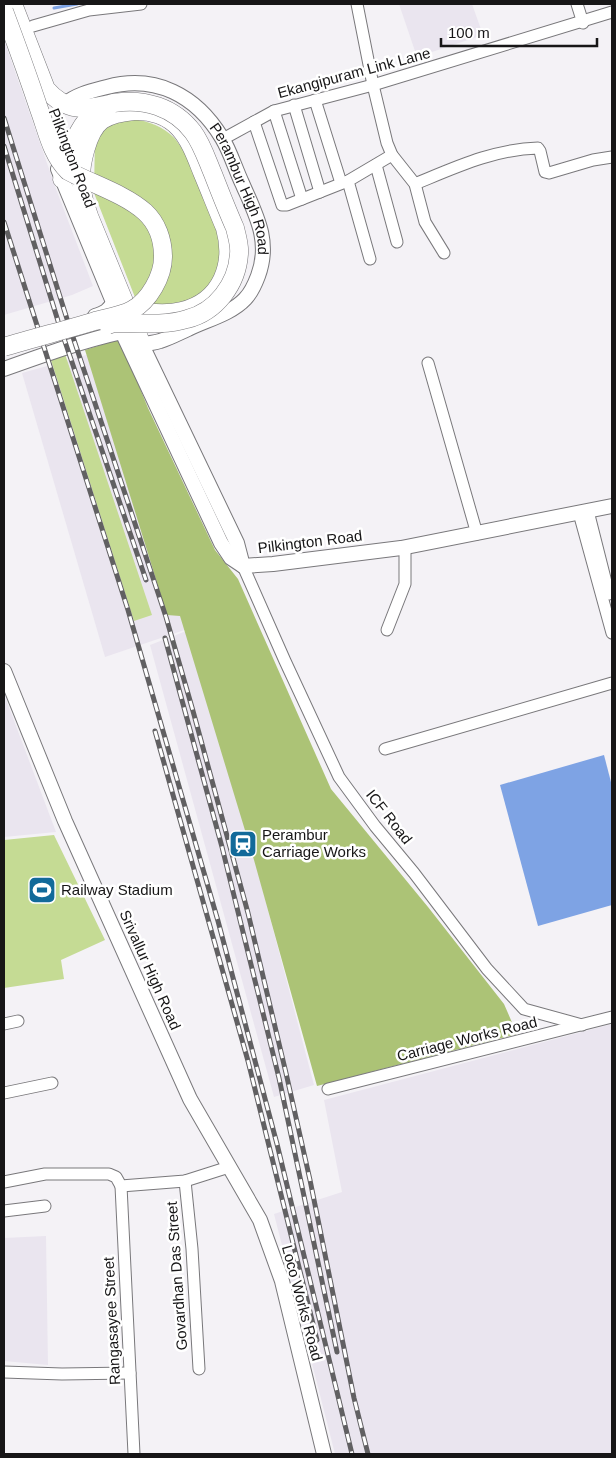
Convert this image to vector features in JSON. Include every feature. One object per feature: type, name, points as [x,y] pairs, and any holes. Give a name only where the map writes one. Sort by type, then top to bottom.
[{"type":"main road","points":[[4,348],[132,310],[173,312],[192,308],[201,303],[217,288],[226,273],[229,252],[229,242],[225,228],[193,150],[179,128],[169,120],[144,110],[120,113],[107,109],[80,109],[65,104],[46,89],[13,4]]},
{"type":"main road","points":[[4,11],[49,140],[62,165],[78,177],[137,206],[154,222],[162,242],[163,258],[158,281],[152,291],[132,310]]},
{"type":"main road","points":[[4,360],[114,323],[170,322],[188,319],[198,315],[219,301],[234,277],[240,254],[235,228],[202,150],[193,133],[178,117],[151,103],[127,101],[93,113],[78,132],[62,179]]},
{"type":"main road","points":[[37,112],[65,104]]},
{"type":"main road","points":[[107,109],[90,133],[81,183],[82,195],[142,345]]},
{"type":"street","points":[[33,26],[90,10],[141,4]]},
{"type":"street","points":[[357,4],[387,143],[392,155],[414,184],[425,222],[444,253]]},
{"type":"street","points":[[577,4],[583,22]]},
{"type":"street","name":"Ekangipuram Link Lane","points":[[223,139],[274,111],[373,84],[612,12]]},
{"type":"street","name":"Pilkington Road","points":[[4,26],[62,179],[113,302],[105,313],[4,342]]},
{"type":"street","name":"Perambur High Road","points":[[65,104],[74,97],[120,84],[136,82],[161,86],[188,100],[202,113],[223,139],[258,221],[263,237],[263,260],[256,280],[245,299],[233,309],[160,341],[142,345]]},
{"type":"street","points":[[315,100],[370,259]]},
{"type":"street","points":[[294,105],[320,192]]},
{"type":"street","points":[[274,111],[302,199]]},
{"type":"street","points":[[254,122],[282,205],[287,205],[344,182],[392,155]]},
{"type":"street","points":[[414,184],[493,154],[520,150],[538,148],[546,172],[549,173],[593,160],[612,158]]},
{"type":"street","points":[[376,165],[397,242]]},
{"type":"street","points":[[4,368],[74,344],[122,332],[142,345],[237,543],[243,566]]},
{"type":"street","name":"Pilkington Road","points":[[122,332],[221,543],[231,558],[243,566],[406,547],[612,506]]},
{"type":"street","points":[[428,363],[477,534]]},
{"type":"street","points":[[583,512],[612,606]]},
{"type":"street","points":[[583,512],[612,633]]},
{"type":"street","points":[[387,630],[405,584],[406,547]]},
{"type":"street","name":"ICF Road","points":[[243,566],[339,776],[375,826],[414,873],[487,969],[524,1009],[582,1025]]},
{"type":"street","name":"Srivallur High Road","points":[[4,672],[65,821],[190,1099],[229,1167]]},
{"type":"street","points":[[385,749],[612,683]]},
{"type":"street","name":"Carriage Works Road","points":[[328,1089],[612,1017]]},
{"type":"street","points":[[4,1024],[18,1021]]},
{"type":"street","points":[[4,1093],[52,1083]]},
{"type":"street","points":[[4,1182],[45,1174],[108,1174],[116,1178],[121,1186],[185,1181],[229,1167]]},
{"type":"street","name":"Loco Works Road","points":[[229,1167],[260,1220],[273,1253],[282,1281],[324,1454]]},
{"type":"street","name":"Govardhan Das Street","points":[[185,1181],[192,1249],[199,1369]]},
{"type":"street","name":"Rangasayee Street","points":[[121,1186],[134,1454]]},
{"type":"street","points":[[4,1211],[45,1206]]},
{"type":"street","points":[[4,1372],[62,1374],[130,1372]]},
{"type":"shaded area","points":[[399,4],[472,4],[483,35],[417,57]]},
{"type":"shaded area","points":[[4,40],[56,189],[93,286],[72,295],[4,315]]},
{"type":"shaded area","points":[[122,345],[208,622],[105,657],[22,373]]},
{"type":"shaded area","points":[[194,628],[314,1085],[274,1097],[150,645]]},
{"type":"shaded area","points":[[4,694],[56,832],[4,837]]},
{"type":"shaded area","points":[[612,1024],[612,1454],[335,1454],[274,1214],[342,1192],[324,1100]]},
{"type":"shaded area","points":[[46,1236],[48,1365],[4,1361],[4,1238]]},
{"type":"green space","points":[[127,118],[155,125],[170,134],[178,143],[187,157],[204,194],[228,263],[214,288],[180,305],[138,305],[94,193],[95,135],[102,124]]},
{"type":"green space","points":[[120,339],[148,408],[215,550],[238,579],[331,789],[428,907],[504,1004],[517,1034],[317,1086],[254,860],[180,616],[167,615],[85,350]]},
{"type":"green space","points":[[64,351],[152,615],[134,621],[50,357]]},
{"type":"green space","name":"Railway Stadium","points":[[54,835],[105,940],[61,960],[64,979],[4,988],[4,840]]},
{"type":"water","points":[[604,755],[612,786],[612,905],[538,926],[500,785]]},
{"type":"waterway","points":[[54,8],[77,4]]},
{"type":"railway","points":[[4,118],[67,319],[166,617],[193,711],[248,913],[286,1073],[310,1180],[354,1398],[368,1454]]},
{"type":"railway","points":[[4,146],[58,321],[146,580]]},
{"type":"railway","points":[[4,222],[128,610],[218,921],[277,1144],[352,1454]]},
{"type":"railway","points":[[165,638],[222,847],[279,1078],[337,1352]]},
{"type":"railway","points":[[155,731],[248,1061],[317,1340]]},
{"type":"place","name":"Perambur Carriage Works","points":[[243,844]]},
{"type":"place","name":"Railway Stadium","points":[[42,890]]}]
